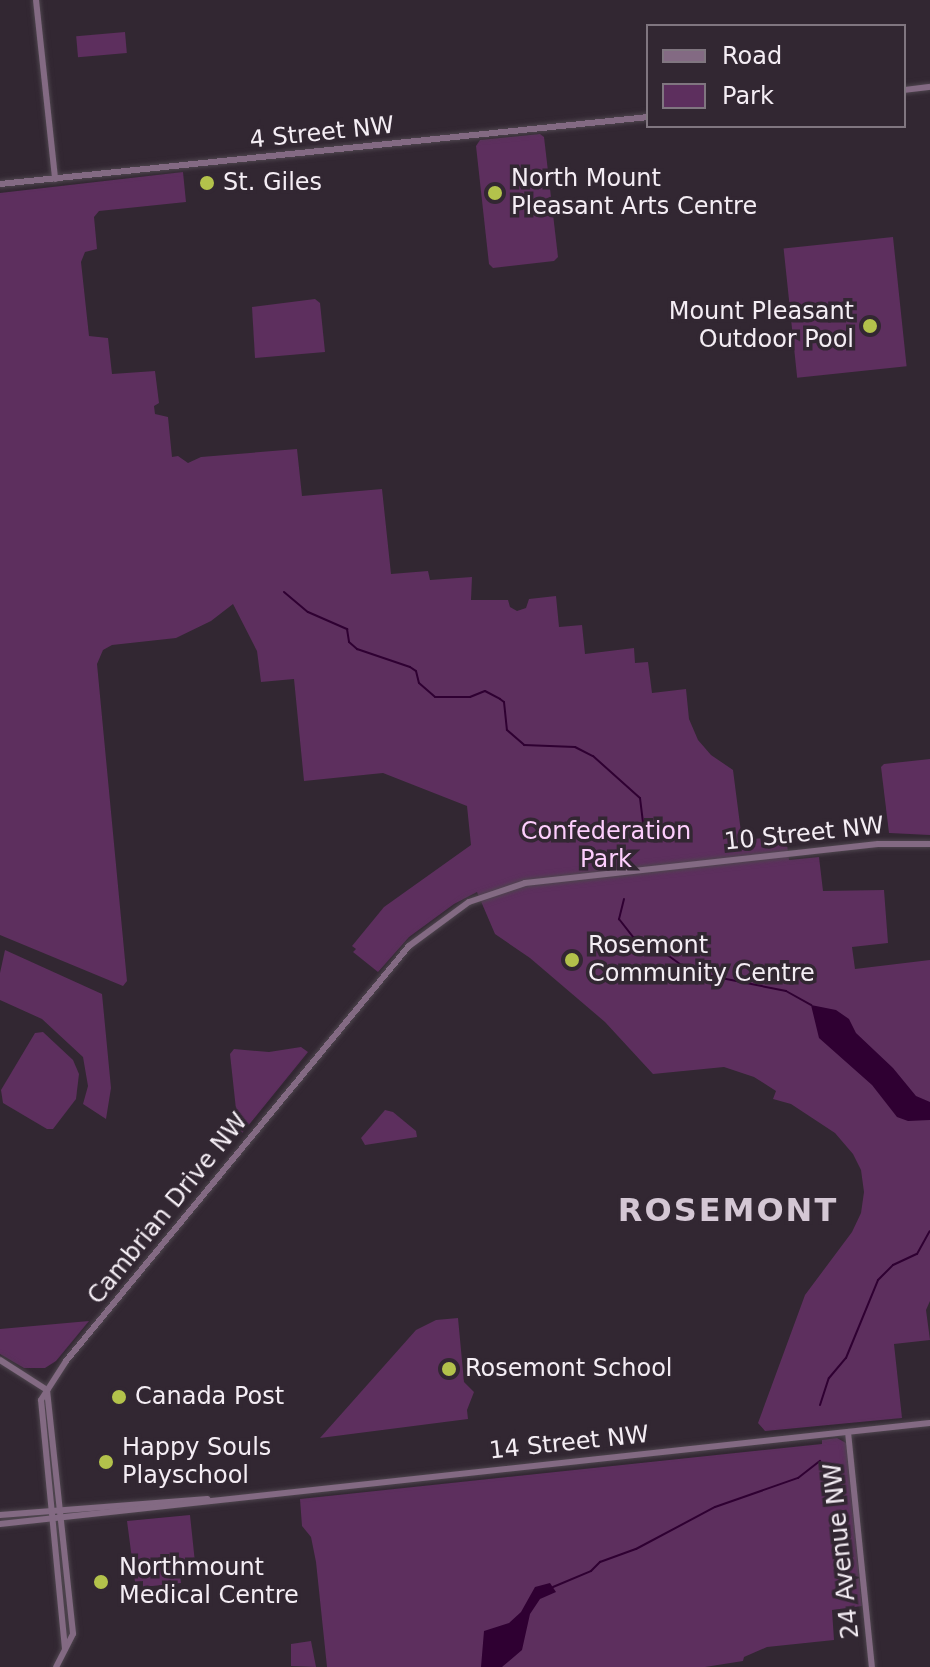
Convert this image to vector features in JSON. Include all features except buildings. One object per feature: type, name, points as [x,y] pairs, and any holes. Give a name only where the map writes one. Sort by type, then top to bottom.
[{"type":"street","points":[[36,0],[55,179]]},
{"type":"street","points":[[906,90],[930,87]]},
{"type":"street","name":"4 Street NW","points":[[0,184],[646,117]]},
{"type":"street","name":"10 Street NW","points":[[319,1053],[409,946],[452,911],[490,893],[539,881],[825,849],[878,844],[930,844]]},
{"type":"street","name":"Cambrian Drive NW","points":[[47,1390],[66,1361],[319,1053]]},
{"type":"street","points":[[0,1360],[47,1390]]},
{"type":"street","points":[[47,1390],[63,1517],[73,1634],[56,1667]]},
{"type":"street","points":[[47,1390],[39,1407],[65,1649]]},
{"type":"street","name":"14 Street NW","points":[[0,1524],[930,1423]]},
{"type":"street","name":"24 Avenue NW","points":[[848,1432],[872,1667]]},
{"type":"street","name":"14 Street NW","points":[[0,1515],[211,1499]]},
{"type":"green space","points":[[125,32],[127,53],[78,57],[76,36]]},
{"type":"green space","points":[[540,134],[544,137],[558,257],[554,261],[493,268],[489,264],[476,146],[480,140]]},
{"type":"green space","name":"Confederation Park","points":[[183,172],[186,202],[99,211],[94,217],[97,249],[85,252],[81,262],[89,336],[108,338],[112,374],[155,371],[159,403],[154,406],[155,414],[168,417],[172,457],[178,456],[188,463],[201,457],[297,449],[302,496],[382,489],[391,574],[428,571],[430,580],[472,577],[471,600],[508,600],[510,607],[517,611],[526,608],[529,599],[556,596],[559,627],[582,625],[585,654],[634,648],[635,663],[648,662],[652,693],[686,689],[689,719],[698,740],[711,755],[733,770],[742,840],[786,836],[789,860],[819,857],[823,891],[884,890],[888,943],[852,947],[855,969],[930,960],[930,1301],[926,1310],[930,1340],[894,1344],[902,1418],[765,1431],[758,1423],[805,1295],[852,1232],[861,1213],[864,1192],[861,1170],[853,1154],[835,1133],[791,1104],[773,1099],[776,1091],[754,1077],[724,1067],[653,1074],[605,1022],[530,958],[495,934],[477,892],[454,904],[409,937],[378,972],[353,952],[356,949],[352,946],[384,907],[471,845],[467,806],[383,773],[304,781],[294,679],[261,682],[257,651],[233,604],[211,621],[176,638],[112,645],[103,650],[97,664],[127,981],[123,986],[0,935],[0,193]]},
{"type":"green space","points":[[893,237],[907,366],[797,378],[784,248]]},
{"type":"green space","points":[[315,299],[320,303],[325,352],[255,358],[252,307]]},
{"type":"green space","points":[[930,759],[930,835],[889,833],[881,767],[884,764]]},
{"type":"green space","points":[[5,950],[102,994],[111,1088],[106,1119],[83,1104],[88,1086],[83,1057],[42,1019],[0,1000],[0,973]]},
{"type":"green space","points":[[43,1032],[73,1060],[79,1074],[76,1099],[53,1129],[47,1129],[3,1103],[1,1090],[35,1033]]},
{"type":"green space","points":[[301,1047],[308,1052],[239,1137],[230,1054],[234,1049],[269,1052]]},
{"type":"green space","points":[[385,1110],[393,1112],[416,1131],[417,1137],[365,1145],[361,1138]]},
{"type":"green space","name":"Rosemont School","points":[[458,1318],[464,1382],[474,1392],[467,1410],[468,1419],[320,1438],[416,1330],[436,1320]]},
{"type":"green space","points":[[89,1321],[56,1361],[45,1368],[24,1368],[0,1354],[0,1329]]},
{"type":"green space","points":[[837,1438],[846,1443],[862,1606],[832,1610],[834,1640],[767,1647],[744,1657],[743,1661],[705,1667],[327,1667],[316,1562],[311,1537],[302,1526],[300,1499],[822,1444],[822,1440]]},
{"type":"green space","points":[[190,1515],[196,1572],[180,1575],[181,1583],[143,1587],[143,1581],[135,1582],[127,1521]]},
{"type":"green space","points":[[311,1641],[316,1667],[291,1666],[291,1644]]},
{"type":"shaded area","points":[[811,1005],[836,1010],[849,1019],[856,1033],[893,1068],[916,1096],[930,1102],[930,1120],[908,1121],[897,1117],[872,1085],[819,1038]]},
{"type":"shaded area","points":[[550,1583],[556,1592],[540,1599],[530,1614],[522,1650],[502,1667],[481,1667],[484,1631],[509,1623],[521,1612],[535,1587]]},
{"type":"waterway","points":[[284,592],[308,612],[347,629],[349,642],[357,649],[416,671],[419,683],[435,697],[470,697],[485,691],[500,699],[504,702],[507,730],[524,745],[575,747],[593,756],[640,798],[643,822],[638,840]]},
{"type":"waterway","points":[[624,899],[619,919],[633,937],[655,946],[691,972],[786,991],[811,1005]]},
{"type":"waterway","points":[[820,1405],[829,1378],[846,1358],[878,1280],[893,1265],[917,1254],[930,1231]]},
{"type":"waterway","points":[[553,1587],[591,1571],[600,1562],[636,1549],[715,1507],[798,1478],[820,1461]]},
{"type":"place","name":"St. Giles","points":[[207,183]]},
{"type":"place","name":"North Mount Pleasant Arts Centre","points":[[495,193]]},
{"type":"place","name":"Mount Pleasant Outdoor Pool","points":[[870,326]]},
{"type":"place","name":"Rosemont Community Centre","points":[[572,960]]},
{"type":"place","name":"Rosemont School","points":[[449,1369]]},
{"type":"place","name":"Canada Post","points":[[119,1397]]},
{"type":"place","name":"Happy Souls Playschool","points":[[106,1462]]},
{"type":"place","name":"Northmount Medical Centre","points":[[101,1582]]},
{"type":"district","name":"ROSEMONT","points":[[728,1210]]}]
